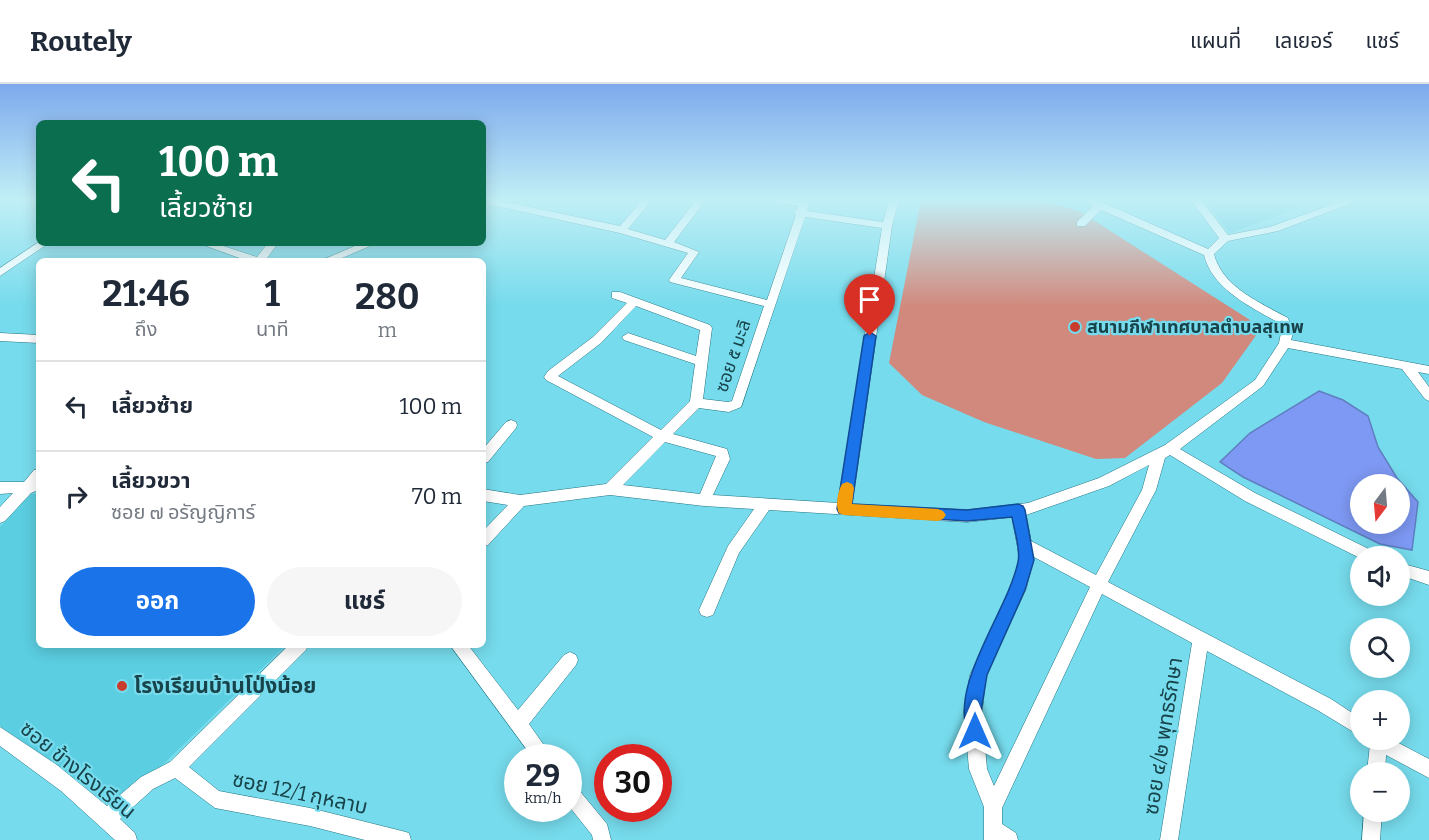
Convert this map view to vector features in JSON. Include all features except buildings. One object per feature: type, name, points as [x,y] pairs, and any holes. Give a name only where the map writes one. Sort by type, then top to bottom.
[{"type":"street","points":[[639,235],[694,252],[674,280],[770,304]]},
{"type":"street","points":[[667,244],[674,235]]},
{"type":"street","name":"ซอย ๕ มะลิ","points":[[610,489],[696,403],[729,407],[736,404],[793,235]]},
{"type":"street","points":[[844,509],[886,235]]},
{"type":"street","points":[[1169,235],[1209,253]]},
{"type":"street","points":[[1209,253],[1225,238],[1248,235]]},
{"type":"street","points":[[0,273],[40,246]]},
{"type":"street","points":[[212,246],[250,258]]},
{"type":"street","points":[[333,258],[364,246]]},
{"type":"street","points":[[486,495],[520,501],[610,489],[704,500],[967,516],[1018,510],[1104,482],[1165,452],[1258,383],[1285,343],[1287,333],[1284,321],[1235,291],[1221,278],[1209,258],[1209,253]]},
{"type":"street","points":[[616,295],[706,328],[696,403]]},
{"type":"street","points":[[634,302],[597,340],[550,377],[662,436],[724,455],[704,500]]},
{"type":"street","points":[[0,337],[36,339]]},
{"type":"street","points":[[628,337],[702,362]]},
{"type":"street","points":[[1285,343],[1429,370]]},
{"type":"street","points":[[1407,367],[1429,396]]},
{"type":"street","points":[[486,454],[511,425]]},
{"type":"street","points":[[1165,452],[1350,546]]},
{"type":"street","points":[[993,807],[1099,584],[1149,490],[1165,452]]},
{"type":"street","points":[[0,488],[33,487]]},
{"type":"street","points":[[0,517],[33,487]]},
{"type":"street","points":[[486,538],[520,501]]},
{"type":"street","points":[[707,609],[733,550],[765,504]]},
{"type":"street","points":[[1009,840],[993,834],[993,807],[978,769],[973,712],[978,675],[1018,590],[1027,560],[1018,510]]},
{"type":"street","points":[[1025,545],[1325,705],[1350,721]]},
{"type":"street","points":[[1410,572],[1429,578]]},
{"type":"street","name":"ซอย ๔/๒ พุทธรักษา","points":[[1169,840],[1201,639]]},
{"type":"street","points":[[107,818],[147,783],[176,768],[297,648]]},
{"type":"street","points":[[460,648],[534,744]]},
{"type":"street","points":[[519,723],[570,660]]},
{"type":"street","name":"ซอย ข้างโรงเรียน","points":[[0,736],[107,818],[128,840]]},
{"type":"street","points":[[1396,750],[1429,769]]},
{"type":"street","name":"ซอย 12/1 กุหลาบ","points":[[176,768],[215,799],[367,835],[402,840]]},
{"type":"street","points":[[582,808],[600,831],[602,840]]},
{"type":"street","points":[[1371,840],[1372,822]]},
{"type":"shaded area","name":"สนามกีฬาเทศบาลตำบลสุเทพ","points":[[914,235],[1117,235],[1250,320],[1257,334],[1222,383],[1125,458],[1096,459],[984,422],[922,395],[889,363]]},
{"type":"shaded area","points":[[1319,391],[1343,400],[1368,416],[1378,447],[1395,474],[1350,474],[1350,529],[1243,477],[1220,462],[1250,433]]},
{"type":"shaded area","points":[[1410,493],[1418,502],[1412,550],[1410,546],[1380,544],[1360,534],[1410,534]]},
{"type":"shaded area","name":"โรงเรียนบ้านโป่งน้อย","points":[[31,494],[36,494],[36,648],[283,648],[117,809],[0,726],[0,527]]},
{"type":"slow traffic","points":[[847,488],[844,509],[938,515]]},
{"type":"place","name":"สนามกีฬาเทศบาลตำบลสุเทพ","points":[[1075,327]]},
{"type":"place","name":"โรงเรียนบ้านโป่งน้อย","points":[[122,686]]},
{"type":"route","points":[[870,336],[844,509],[967,516],[1018,510],[1027,560],[1018,590],[993,638],[978,675],[973,712],[975,731]]}]
